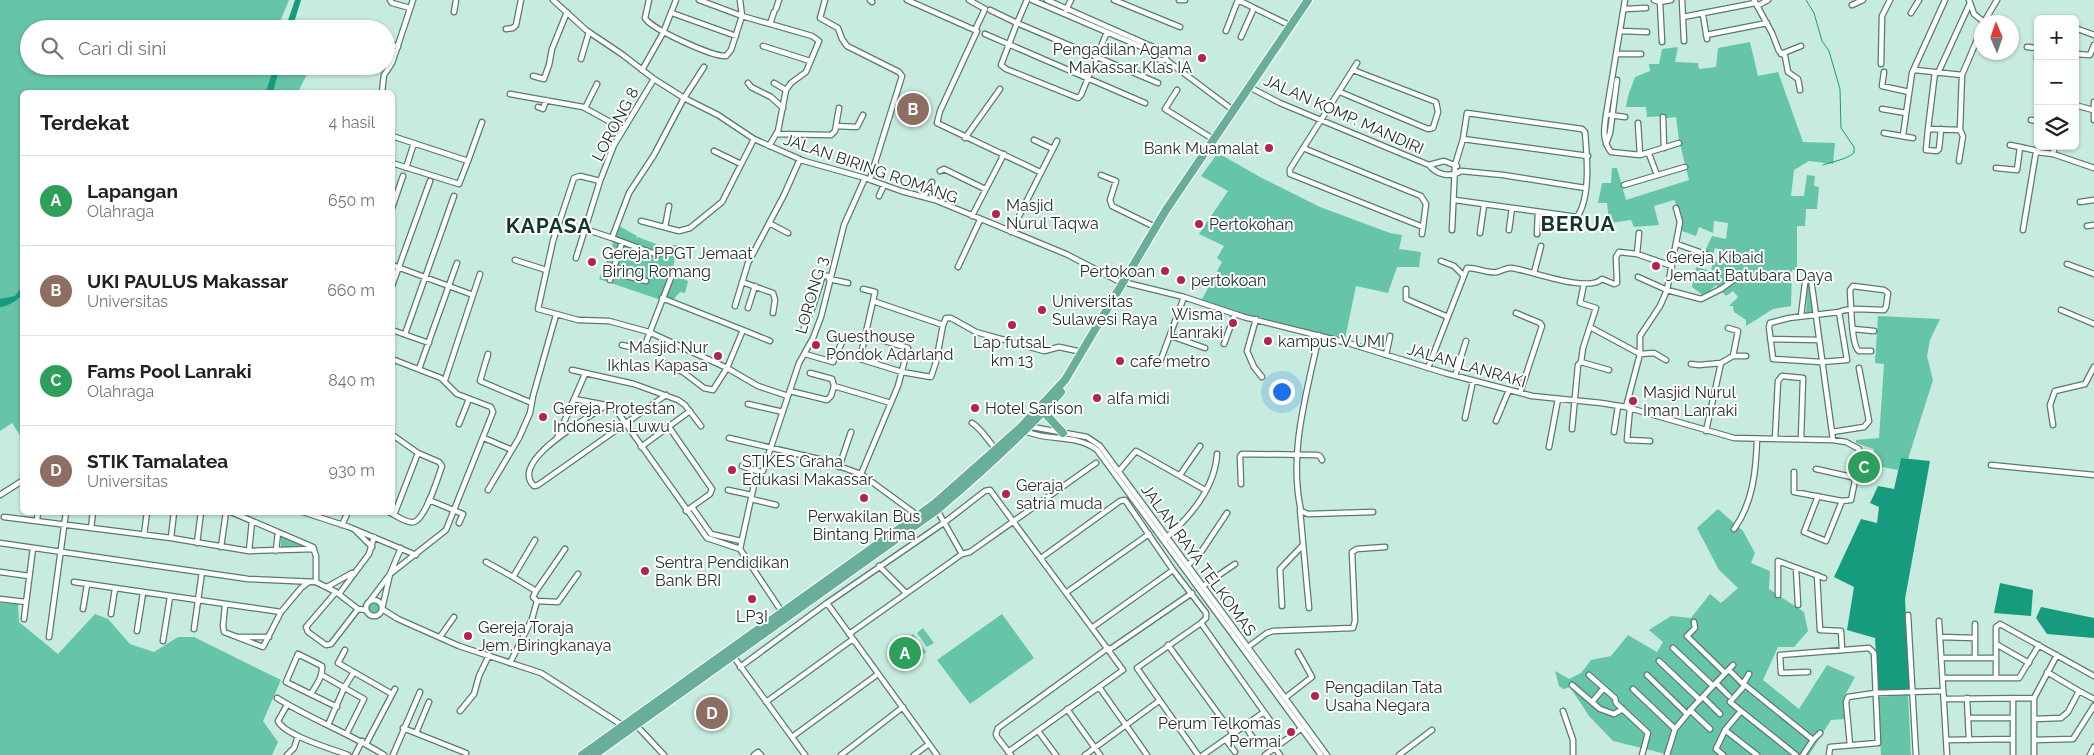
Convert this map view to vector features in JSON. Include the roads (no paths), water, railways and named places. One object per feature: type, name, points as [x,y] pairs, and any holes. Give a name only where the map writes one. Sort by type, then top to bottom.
[{"type":"highway","points":[[594,755],[733,656],[917,515],[936,507],[996,449],[1044,412],[1072,379],[1155,227],[1289,25],[1308,0]]},
{"type":"highway","points":[[582,755],[782,612],[812,594],[936,507],[983,471],[1066,380],[1124,283],[1212,150],[1215,137]]},
{"type":"highway","points":[[1044,412],[1063,433]]},
{"type":"street","points":[[390,0],[392,3],[410,8]]},
{"type":"street","points":[[395,56],[413,0]]},
{"type":"street","points":[[454,12],[456,0]]},
{"type":"street","points":[[506,29],[514,28],[516,25],[521,0]]},
{"type":"street","name":"JALAN BIRING ROMANG","points":[[553,0],[589,32],[654,79],[684,98],[718,115],[754,139],[800,160],[868,178],[924,197],[1066,254],[1124,283]]},
{"type":"street","points":[[649,0],[645,19],[663,33],[722,56],[730,53],[736,36],[742,16],[740,0]]},
{"type":"street","points":[[642,70],[663,33],[676,0]]},
{"type":"street","points":[[699,0],[742,16],[818,39],[819,43],[806,72],[790,83],[786,90],[776,134],[769,146]]},
{"type":"street","points":[[770,24],[779,0]]},
{"type":"street","name":"LORONG 3","points":[[742,466],[763,471],[800,361],[813,338],[824,308],[842,229],[868,178],[902,76],[899,72],[846,45],[838,28],[820,18],[825,0]]},
{"type":"street","points":[[907,0],[975,30]]},
{"type":"street","points":[[969,0],[985,9],[975,30],[977,32],[937,121],[965,138],[1004,154],[1040,172]]},
{"type":"street","points":[[1027,0],[1001,65],[1006,69],[1075,97],[1081,95],[1107,32]]},
{"type":"street","points":[[1032,0],[1064,14],[1094,24],[1160,53]]},
{"type":"street","points":[[1047,0],[1067,8],[1107,32],[1167,55],[1165,59],[1233,110]]},
{"type":"street","points":[[1064,14],[1071,0]]},
{"type":"street","points":[[1114,0],[1180,27]]},
{"type":"street","points":[[1179,0],[1185,0]]},
{"type":"street","points":[[1226,31],[1238,0],[1289,25]]},
{"type":"street","points":[[1626,0],[1606,115],[1604,134],[1606,144],[1611,152],[1640,155],[1649,154],[1679,143]]},
{"type":"street","points":[[1654,0],[1660,2],[1671,0]]},
{"type":"street","points":[[1682,0],[1684,42]]},
{"type":"street","points":[[1683,17],[1703,15],[1768,0]]},
{"type":"street","points":[[1852,5],[1863,0]]},
{"type":"street","points":[[1881,64],[1881,25],[1885,9],[1890,0]]},
{"type":"street","points":[[1910,13],[1919,0]]},
{"type":"street","points":[[1903,136],[1912,73],[1945,0]]},
{"type":"street","points":[[1988,15],[1997,0]]},
{"type":"street","points":[[1969,1],[1975,15]]},
{"type":"street","points":[[1941,129],[1938,151],[1926,150],[1937,72],[1969,1]]},
{"type":"street","points":[[1660,2],[1662,42]]},
{"type":"street","points":[[1755,3],[1781,54],[1786,59],[1790,74],[1798,79],[1800,90]]},
{"type":"street","points":[[1241,37],[1254,8]]},
{"type":"street","points":[[1624,9],[1646,8]]},
{"type":"street","points":[[990,10],[1158,83]]},
{"type":"street","points":[[533,76],[544,79],[552,49],[567,12]]},
{"type":"street","points":[[672,13],[736,36]]},
{"type":"street","points":[[1703,15],[1706,37],[1766,23]]},
{"type":"street","points":[[2079,29],[2094,35]]},
{"type":"street","points":[[1621,31],[1647,32]]},
{"type":"street","points":[[581,59],[589,32]]},
{"type":"street","points":[[985,34],[1144,103]]},
{"type":"street","points":[[2079,54],[2090,55],[2094,45]]},
{"type":"street","points":[[763,46],[811,59]]},
{"type":"street","points":[[1781,54],[1801,46]]},
{"type":"street","points":[[1959,161],[1964,136],[1960,130],[1962,75],[1974,47]]},
{"type":"street","points":[[2027,47],[2034,48]]},
{"type":"street","points":[[1617,54],[1641,54]]},
{"type":"street","points":[[1357,63],[1290,169],[1290,174],[1423,227]]},
{"type":"street","points":[[612,238],[629,194],[654,155],[684,98],[704,67]]},
{"type":"street","points":[[1340,92],[1428,129],[1433,128],[1438,112],[1436,102],[1353,70]]},
{"type":"street","points":[[1915,70],[1962,75]]},
{"type":"street","points":[[1884,72],[1882,86],[1908,92]]},
{"type":"street","points":[[382,90],[384,75]]},
{"type":"street","points":[[1606,144],[1609,138],[1619,80],[1612,76]]},
{"type":"street","name":"LORONG 8","points":[[576,258],[600,181],[614,145],[654,79]]},
{"type":"street","points":[[748,83],[751,87],[771,97],[783,108]]},
{"type":"street","points":[[774,83],[786,90]]},
{"type":"street","points":[[585,108],[596,84]]},
{"type":"street","name":"JALAN KOMP. MANDIRI","points":[[1249,86],[1320,120],[1429,165],[1440,174],[1455,174]]},
{"type":"street","points":[[965,138],[1000,89]]},
{"type":"street","points":[[1177,90],[1165,109],[1215,137]]},
{"type":"street","points":[[510,94],[585,108],[623,129]]},
{"type":"street","points":[[538,107],[543,109],[546,100]]},
{"type":"street","points":[[2094,102],[2094,120]]},
{"type":"street","points":[[2079,106],[2093,110]]},
{"type":"street","points":[[776,134],[830,135],[834,132],[839,108]]},
{"type":"street","points":[[1882,109],[1906,112]]},
{"type":"street","points":[[1452,230],[1456,165],[1463,139],[1466,115],[1471,112],[1582,128],[1586,134],[1585,150],[1588,156],[1585,188],[1577,217],[1455,200]]},
{"type":"street","points":[[836,126],[857,128],[863,115]]},
{"type":"street","points":[[1606,115],[1626,117]]},
{"type":"street","points":[[1663,116],[1664,148]]},
{"type":"street","points":[[395,164],[459,184],[482,122]]},
{"type":"street","points":[[1638,123],[1640,155]]},
{"type":"street","points":[[1928,129],[1960,130]]},
{"type":"street","points":[[1884,133],[1913,138]]},
{"type":"street","points":[[395,137],[468,161]]},
{"type":"street","points":[[641,221],[685,231],[722,202],[754,139]]},
{"type":"street","points":[[1463,139],[1588,156]]},
{"type":"street","points":[[1034,140],[1053,149]]},
{"type":"street","points":[[1011,232],[1057,141]]},
{"type":"street","points":[[406,168],[414,143]]},
{"type":"street","points":[[2010,145],[2053,154],[2094,168]]},
{"type":"street","points":[[1996,168],[2017,170],[2020,147]]},
{"type":"street","points":[[1303,148],[1421,196],[1426,204],[1422,234]]},
{"type":"street","points":[[2053,154],[2054,150]]},
{"type":"street","points":[[714,151],[741,164]]},
{"type":"street","points":[[2023,230],[2036,152],[2038,151]]},
{"type":"street","points":[[972,216],[1004,154]]},
{"type":"street","points":[[1649,154],[1657,175]]},
{"type":"street","points":[[735,306],[750,258],[800,160]]},
{"type":"street","name":"JALAN KOMP. MANDIRI","points":[[1429,165],[1444,161],[1456,165]]},
{"type":"street","points":[[1456,165],[1461,171]]},
{"type":"street","points":[[1624,185],[1685,167]]},
{"type":"street","points":[[940,171],[944,169],[985,189]]},
{"type":"street","points":[[1455,174],[1461,171],[1503,175],[1585,188]]},
{"type":"street","points":[[1102,175],[1116,181],[1110,200],[1112,206],[1133,218],[1155,227]]},
{"type":"street","points":[[395,200],[404,176]]},
{"type":"street","points":[[600,181],[580,176],[574,178],[547,267],[538,308],[556,315],[582,320],[609,321],[649,332],[727,368],[758,386],[827,400],[831,396],[834,386],[832,379],[810,372]]},
{"type":"street","points":[[395,278],[430,181]]},
{"type":"street","points":[[924,197],[932,182]]},
{"type":"street","points":[[879,196],[884,185]]},
{"type":"street","points":[[405,334],[454,196]]},
{"type":"street","points":[[2080,202],[2094,200]]},
{"type":"street","points":[[1480,233],[1484,205]]},
{"type":"street","points":[[665,227],[669,206]]},
{"type":"street","points":[[1509,230],[1512,208]]},
{"type":"street","points":[[1650,441],[1627,440],[1628,408],[1640,354],[1639,338],[1641,332],[1660,306],[1667,290],[1680,222],[1676,208]]},
{"type":"street","points":[[1537,234],[1538,212]]},
{"type":"street","points":[[958,266],[980,220]]},
{"type":"street","points":[[769,223],[788,233]]},
{"type":"street","points":[[2087,226],[2094,226]]},
{"type":"street","points":[[585,229],[658,256]]},
{"type":"street","points":[[1637,254],[1639,233]]},
{"type":"street","points":[[610,280],[622,242]]},
{"type":"street","points":[[1677,244],[1708,255]]},
{"type":"street","points":[[1534,273],[1541,246]]},
{"type":"street","points":[[1428,368],[1466,268],[1496,273],[1511,268],[1584,284],[1596,284],[1602,279],[1616,283],[1616,257],[1618,253],[1637,254],[1672,266]]},
{"type":"street","points":[[515,260],[547,267]]},
{"type":"street","points":[[1440,261],[1454,266],[1464,275]]},
{"type":"street","points":[[419,369],[450,287],[457,263]]},
{"type":"street","points":[[2066,264],[2094,274]]},
{"type":"street","points":[[395,266],[472,295]]},
{"type":"street","points":[[612,272],[646,281]]},
{"type":"street","points":[[443,379],[480,274]]},
{"type":"street","points":[[622,345],[643,350],[672,274]]},
{"type":"street","points":[[804,328],[814,304],[822,276],[848,283]]},
{"type":"street","points":[[1638,277],[1667,290],[1701,299],[1722,289],[1738,277]]},
{"type":"street","points":[[1801,316],[1806,283],[1810,279],[1813,281],[1821,362],[1832,440]]},
{"type":"street","points":[[742,282],[774,294],[773,313]]},
{"type":"street","name":"JALAN LANRAKI","points":[[1124,283],[1184,297],[1235,314],[1319,335],[1455,376],[1520,393],[1558,399],[1601,402],[1734,438],[1801,438],[1846,442],[1859,449],[1860,456],[1856,478]]},
{"type":"street","points":[[1572,429],[1578,365],[1581,362],[1583,348],[1596,308],[1580,303],[1584,284]]},
{"type":"street","points":[[748,308],[755,286]]},
{"type":"street","points":[[1839,312],[1847,360],[1821,362],[1774,360],[1770,339],[1770,323],[1776,320],[1851,309],[1884,310],[1886,307],[1888,293],[1884,290],[1852,287],[1851,309],[1856,349],[1871,351]]},
{"type":"street","points":[[863,289],[874,290],[860,357],[861,360],[902,372],[926,377],[931,376],[936,362],[943,325],[945,319],[948,318],[976,332],[1044,351],[1058,348],[1077,353],[1083,352]]},
{"type":"street","points":[[1406,289],[1406,299],[1448,317]]},
{"type":"street","points":[[1160,362],[1184,297]]},
{"type":"street","points":[[662,298],[770,341]]},
{"type":"street","points":[[873,301],[943,325]]},
{"type":"street","points":[[814,304],[824,308]]},
{"type":"street","points":[[2061,310],[2094,324]]},
{"type":"street","points":[[1224,344],[1235,314]]},
{"type":"street","points":[[1516,314],[1540,323],[1542,326],[1520,393]]},
{"type":"street","points":[[488,490],[524,429],[556,315]]},
{"type":"street","points":[[1256,320],[1247,351],[1262,377]]},
{"type":"street","points":[[1590,327],[1640,354],[1654,352],[1666,360]]},
{"type":"street","points":[[1728,328],[1738,331],[1733,356]]},
{"type":"street","points":[[1853,329],[1874,331]]},
{"type":"street","points":[[665,364],[683,372],[710,390],[714,388],[727,368],[744,330]]},
{"type":"street","points":[[395,331],[429,343]]},
{"type":"street","points":[[861,474],[891,403],[902,372],[908,347],[865,335]]},
{"type":"street","points":[[1309,608],[1297,454],[1301,421],[1319,335]]},
{"type":"street","points":[[1171,336],[1205,348]]},
{"type":"street","points":[[1386,355],[1390,336]]},
{"type":"street","points":[[1770,339],[1819,340]]},
{"type":"street","points":[[805,354],[833,362],[842,342]]},
{"type":"street","points":[[1455,376],[1466,342]]},
{"type":"street","points":[[488,354],[480,380],[532,402]]},
{"type":"street","points":[[1691,364],[1721,363],[1733,356],[1746,356]]},
{"type":"street","points":[[366,610],[369,602],[390,574],[424,550],[446,530],[493,412],[491,407],[457,394],[443,379],[395,360]]},
{"type":"street","points":[[1581,362],[1608,370]]},
{"type":"street","points":[[1706,431],[1721,363]]},
{"type":"street","points":[[2053,426],[2050,405],[2055,390],[2085,384],[2094,367]]},
{"type":"street","points":[[1832,432],[1864,427],[1869,422],[1859,368]]},
{"type":"street","points":[[572,370],[634,384],[666,396],[684,404],[701,426]]},
{"type":"street","points":[[557,439],[585,374]]},
{"type":"street","points":[[1775,439],[1778,380],[1782,376],[1803,378],[1801,438]]},
{"type":"street","points":[[1465,418],[1473,381]]},
{"type":"street","points":[[834,386],[891,403]]},
{"type":"street","points":[[1496,421],[1509,390]]},
{"type":"street","points":[[606,405],[536,455],[527,476],[534,486],[548,479],[666,396]]},
{"type":"street","points":[[459,424],[469,399]]},
{"type":"street","points":[[574,399],[640,413]]},
{"type":"street","points":[[1550,447],[1558,399]]},
{"type":"street","points":[[748,404],[783,412]]},
{"type":"street","points":[[1614,432],[1618,406]]},
{"type":"street","points":[[614,407],[707,538],[740,549],[782,612]]},
{"type":"street","points":[[641,447],[690,411]]},
{"type":"street","points":[[972,423],[981,429],[986,439],[996,449]]},
{"type":"street","points":[[669,427],[712,489],[710,494],[686,511]]},
{"type":"street","name":"JALAN RAYA TELKOMAS","points":[[1024,428],[1087,437],[1106,452],[1165,539],[1188,565],[1236,635],[1248,647],[1270,683],[1285,698],[1320,755]]},
{"type":"street","name":"JALAN RAYA TELKOMAS","points":[[1024,428],[1036,435],[1085,442],[1092,446],[1165,539],[1303,727],[1327,755]]},
{"type":"street","points":[[838,467],[851,432]]},
{"type":"street","points":[[393,515],[410,522],[415,521],[423,513],[442,465],[395,437]]},
{"type":"street","points":[[484,438],[512,450]]},
{"type":"street","points":[[728,438],[819,459],[861,474],[917,515]]},
{"type":"street","points":[[1734,529],[1741,519],[1750,496],[1755,468],[1757,439]]},
{"type":"street","points":[[1180,475],[1200,446]]},
{"type":"street","points":[[1119,471],[1135,451],[1205,490]]},
{"type":"street","points":[[395,505],[418,452]]},
{"type":"street","points":[[1165,539],[1193,511],[1215,470],[1217,454]]},
{"type":"street","points":[[1242,484],[1241,455],[1319,455],[1322,460]]},
{"type":"street","points":[[849,634],[962,554],[970,552],[1015,522],[1096,463]]},
{"type":"street","points":[[1991,465],[2094,475]]},
{"type":"street","points":[[1794,472],[1793,491],[1842,501],[1851,501],[1856,478],[1816,469]]},
{"type":"street","points":[[0,496],[20,482]]},
{"type":"street","points":[[740,549],[754,485]]},
{"type":"street","points":[[728,490],[776,506]]},
{"type":"street","points":[[740,667],[827,603],[945,522],[985,491],[992,491],[1092,626],[1108,649],[1122,670],[1038,730],[1010,754],[997,737],[998,728],[1108,649],[1192,593]]},
{"type":"street","points":[[1818,496],[1804,530],[1805,534],[1827,541],[1842,501]]},
{"type":"street","points":[[1041,558],[1123,499],[1128,503],[1173,570],[1206,613],[1206,618],[1201,623],[1137,668],[1198,755]]},
{"type":"street","points":[[429,500],[463,514],[459,523]]},
{"type":"street","points":[[692,507],[711,534],[741,541]]},
{"type":"street","points":[[936,507],[962,554]]},
{"type":"street","points":[[1300,509],[1302,513],[1308,514],[1373,512]]},
{"type":"street","points":[[1188,565],[1200,555],[1227,513]]},
{"type":"street","points":[[37,520],[38,515]]},
{"type":"street","points":[[49,637],[66,515]]},
{"type":"street","points":[[90,528],[92,515]]},
{"type":"street","points":[[144,535],[147,515]]},
{"type":"street","points":[[170,538],[174,515]]},
{"type":"street","points":[[197,543],[200,515]]},
{"type":"street","points":[[221,547],[226,515]]},
{"type":"street","points":[[238,515],[314,549]]},
{"type":"street","points":[[312,515],[354,529],[416,555]]},
{"type":"street","points":[[342,525],[347,515]]},
{"type":"street","points":[[4,517],[170,538],[249,551],[314,549]]},
{"type":"street","points":[[249,551],[252,521]]},
{"type":"street","points":[[354,529],[372,547]]},
{"type":"street","points":[[276,551],[278,532]]},
{"type":"street","points":[[1067,592],[1149,534]]},
{"type":"street","points":[[358,609],[329,645],[326,645],[308,632],[306,628],[369,554],[374,537]]},
{"type":"street","points":[[513,577],[535,540]]},
{"type":"street","points":[[0,543],[254,580],[316,582],[337,593],[358,609],[366,610]]},
{"type":"street","points":[[1282,606],[1280,569],[1303,544]]},
{"type":"street","points":[[1248,647],[1273,631],[1353,628],[1355,621],[1352,552],[1357,549],[1385,547]]},
{"type":"street","points":[[24,619],[33,548]]},
{"type":"street","points":[[366,610],[369,615],[380,614],[390,574],[401,548]]},
{"type":"street","points":[[314,549],[316,582]]},
{"type":"street","points":[[565,549],[533,597],[537,601],[558,602],[578,574]]},
{"type":"street","points":[[1778,594],[1777,562],[1780,561],[1824,578]]},
{"type":"street","points":[[486,562],[536,591]]},
{"type":"street","points":[[1203,586],[1235,564]]},
{"type":"street","points":[[880,566],[906,593]]},
{"type":"street","points":[[1796,568],[1798,605]]},
{"type":"street","points":[[1092,626],[1173,570]]},
{"type":"street","points":[[0,572],[29,576]]},
{"type":"street","points":[[194,629],[202,572]]},
{"type":"street","points":[[327,587],[353,572]]},
{"type":"street","points":[[1816,575],[1820,630],[1842,631],[1842,650]]},
{"type":"street","points":[[288,581],[301,588]]},
{"type":"street","points":[[225,605],[223,630],[261,648],[269,637],[281,612],[301,588],[310,581]]},
{"type":"street","points":[[74,582],[281,612]]},
{"type":"street","points":[[83,609],[87,585]]},
{"type":"street","points":[[111,614],[115,589]]},
{"type":"street","points":[[137,631],[143,593]]},
{"type":"street","points":[[163,641],[170,597]]},
{"type":"street","points":[[0,599],[26,602]]},
{"type":"street","points":[[369,602],[377,601],[381,604],[382,609],[398,619],[440,637],[541,673],[622,725]]},
{"type":"street","points":[[510,663],[532,619],[537,601]]},
{"type":"street","points":[[827,603],[937,755]]},
{"type":"street","points":[[1908,615],[1916,755]]},
{"type":"street","points":[[440,637],[454,617]]},
{"type":"street","points":[[1939,621],[1947,755]]},
{"type":"street","points":[[1694,622],[1695,628],[1687,636],[1727,671],[1813,740]]},
{"type":"street","points":[[1201,623],[1274,726]]},
{"type":"street","points":[[1975,624],[1975,657]]},
{"type":"street","points":[[1996,677],[1996,627],[2000,624],[2094,676]]},
{"type":"street","points":[[235,637],[269,637]]},
{"type":"street","points":[[1940,637],[1975,638]]},
{"type":"street","points":[[766,702],[853,639]]},
{"type":"street","points":[[1996,644],[2028,663]]},
{"type":"street","points":[[1168,645],[1232,734]]},
{"type":"street","points":[[1943,678],[2019,678],[2039,645]]},
{"type":"street","points":[[1673,648],[1730,696]]},
{"type":"street","points":[[1808,672],[1781,673],[1780,655],[1869,648],[1873,650],[1878,743],[1830,747],[1829,755]]},
{"type":"street","points":[[345,650],[338,662],[392,694]]},
{"type":"street","points":[[1285,698],[1312,677],[1298,652]]},
{"type":"street","points":[[311,694],[322,675],[322,666],[298,654],[286,682],[337,707]]},
{"type":"street","points":[[460,711],[474,694],[479,676],[489,656]]},
{"type":"street","points":[[733,656],[805,755]]},
{"type":"street","points":[[2034,755],[2034,698],[2057,656]]},
{"type":"street","points":[[1942,658],[1995,658]]},
{"type":"street","points":[[1660,661],[1720,714]]},
{"type":"street","points":[[1667,755],[1675,729],[1701,698],[1733,665]]},
{"type":"street","points":[[328,725],[344,688],[354,672]]},
{"type":"street","points":[[2047,672],[2094,699]]},
{"type":"street","points":[[792,737],[878,674]]},
{"type":"street","points":[[1749,674],[1730,702],[1796,755]]},
{"type":"street","points":[[322,675],[364,698],[347,733]]},
{"type":"street","points":[[1589,675],[1615,698],[1616,703],[1648,733],[1642,755]]},
{"type":"street","points":[[1647,675],[1710,729]]},
{"type":"street","points":[[1572,685],[1603,711],[1617,713],[1623,709]]},
{"type":"street","points":[[1099,686],[1147,755]]},
{"type":"street","points":[[355,755],[395,689]]},
{"type":"street","points":[[1592,702],[1604,689]]},
{"type":"street","points":[[1633,689],[1675,729]]},
{"type":"street","points":[[1850,745],[1847,699],[1852,696],[1875,693],[1943,691]]},
{"type":"street","points":[[2034,720],[2059,719],[2068,712],[2079,691]]},
{"type":"street","points":[[393,755],[420,692]]},
{"type":"street","points":[[277,698],[287,705],[364,742],[384,755]]},
{"type":"street","points":[[1967,698],[1969,740]]},
{"type":"street","points":[[2013,698],[2014,755]]},
{"type":"street","points":[[1944,699],[2034,698]]},
{"type":"street","points":[[1085,755],[1159,701]]},
{"type":"street","points":[[416,733],[429,702]]},
{"type":"street","points":[[287,705],[278,722],[284,728],[298,736],[348,755]]},
{"type":"street","points":[[2034,740],[2073,739],[2094,706]]},
{"type":"street","points":[[842,755],[903,708]]},
{"type":"street","points":[[1068,710],[1100,755]]},
{"type":"street","points":[[1563,711],[1573,740],[1573,755]]},
{"type":"street","points":[[1723,755],[1716,749],[1725,730],[1741,711]]},
{"type":"street","points":[[1203,755],[1264,712]]},
{"type":"street","points":[[1968,718],[2013,718]]},
{"type":"street","points":[[636,725],[662,755]]},
{"type":"street","points":[[1245,726],[1255,741]]},
{"type":"street","points":[[1265,755],[1303,727]]},
{"type":"street","points":[[403,728],[466,754]]},
{"type":"street","points":[[1038,730],[1056,755]]},
{"type":"street","points":[[1398,755],[1432,730]]},
{"type":"street","points":[[1725,730],[1757,755]]},
{"type":"street","points":[[1803,755],[1820,733]]},
{"type":"street","points":[[288,754],[294,748],[298,736]]},
{"type":"street","points":[[1946,740],[2013,739]]},
{"type":"street","points":[[1226,740],[1235,752]]},
{"type":"street","points":[[914,755],[928,744]]},
{"type":"street","points":[[2090,755],[2094,747]]},
{"type":"street","points":[[1274,748],[1280,755]]},
{"type":"street","points":[[754,755],[758,752],[761,755]]},
{"type":"street","points":[[288,754],[295,755]]},
{"type":"waterway","points":[[1806,0],[1814,13],[1822,41],[1829,51],[1840,89],[1841,128],[1854,147],[1854,153],[1851,155],[1823,165]]},
{"type":"place","name":"Pengadilan Agama Makassar Klas IA","points":[[1202,58]]},
{"type":"place","name":"UKI PAULUS Makassar","points":[[913,109]]},
{"type":"place","name":"Bank Muamalat","points":[[1269,148]]},
{"type":"place","name":"Masjid Nurul Taqwa","points":[[996,214]]},
{"type":"place","name":"Pertokohan","points":[[1199,224]]},
{"type":"place","name":"Gereja PPGT Jemaat Biring Romang","points":[[592,262]]},
{"type":"place","name":"Gereja Kibaid Jemaat Batubara Daya","points":[[1656,266]]},
{"type":"place","name":"Pertokoan","points":[[1165,271]]},
{"type":"place","name":"pertokoan","points":[[1181,280]]},
{"type":"place","name":"Universitas Sulawesi Raya","points":[[1042,310]]},
{"type":"place","name":"Wisma Lanraki","points":[[1233,323]]},
{"type":"place","name":"Lap futsaL km 13","points":[[1012,325]]},
{"type":"place","name":"kampus V UMI","points":[[1268,341]]},
{"type":"place","name":"Guesthouse Pondok Adarland","points":[[816,345]]},
{"type":"place","name":"Masjid Nur Ikhlas Kapasa","points":[[718,356]]},
{"type":"place","name":"cafe metro","points":[[1120,361]]},
{"type":"place","name":"alfa midi","points":[[1097,398]]},
{"type":"place","name":"Masjid Nurul Iman Lanraki","points":[[1633,401]]},
{"type":"place","name":"Hotel Sarison","points":[[975,408]]},
{"type":"place","name":"Gereja Protestan Indonesia Luwu","points":[[543,417]]},
{"type":"place","name":"Fams Pool Lanraki","points":[[1864,467]]},
{"type":"place","name":"STIKES Graha Edukasi Makassar","points":[[732,470]]},
{"type":"place","name":"Geraja satria muda","points":[[1006,494]]},
{"type":"place","name":"Perwakilan Bus Bintang Prima","points":[[864,498]]},
{"type":"place","name":"Sentra Pendidikan Bank BRI","points":[[645,571]]},
{"type":"place","name":"LP3I","points":[[752,599]]},
{"type":"place","name":"Gereja Toraja Jem. Biringkanaya","points":[[468,636]]},
{"type":"place","name":"Lapangan","points":[[905,653]]},
{"type":"place","name":"Pengadilan Tata Usaha Negara","points":[[1315,696]]},
{"type":"place","name":"STIK Tamalatea","points":[[712,713]]},
{"type":"place","name":"Perum Telkomas Permai","points":[[1291,732]]},
{"type":"district","name":"BERUA","points":[[1578,224]]},
{"type":"district","name":"KAPASA","points":[[549,226]]}]
